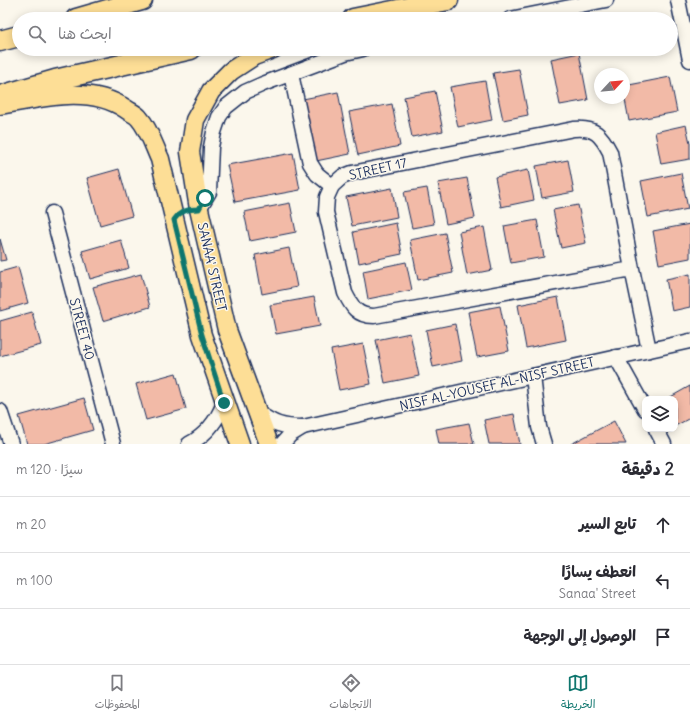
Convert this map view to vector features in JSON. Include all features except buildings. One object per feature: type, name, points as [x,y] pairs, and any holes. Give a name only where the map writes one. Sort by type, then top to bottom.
[{"type":"highway","points":[[100,12],[142,0]]},
{"type":"highway","points":[[394,12],[448,0]]},
{"type":"highway","points":[[0,41],[12,38]]},
{"type":"highway","points":[[0,96],[62,78],[160,56]]},
{"type":"main road","name":"SANAA' STREET","points":[[254,56],[231,71],[211,91],[195,120],[190,152],[199,209],[227,330],[268,444]]},
{"type":"main road","name":"SANAA' STREET","points":[[0,105],[54,96],[80,95],[102,99],[120,106],[139,118],[150,134],[160,159],[202,335],[224,403],[240,444]]},
{"type":"main road","points":[[174,220],[177,215],[182,212],[191,209],[199,209]]},
{"type":"street","points":[[545,12],[606,0]]},
{"type":"street","points":[[678,0],[690,60]]},
{"type":"street","points":[[199,209],[209,192],[211,147],[214,132],[219,117],[229,104],[245,92],[336,56]]},
{"type":"street","points":[[291,74],[310,163],[317,174],[332,186]]},
{"type":"street","name":"STREET 17","points":[[632,269],[374,316],[366,316],[358,312],[350,304],[345,293],[326,212],[327,197],[332,186],[342,177],[352,173],[574,129],[585,128],[595,132],[603,138],[610,152],[649,350]]},
{"type":"street","name":"STREET 40","points":[[52,213],[113,444]]},
{"type":"street","name":"NISF AL-YOUSEF AL-NISF STREET","points":[[256,412],[270,421],[286,427],[303,427],[690,341]]},
{"type":"street","points":[[616,357],[642,404]]},
{"type":"street","points":[[533,376],[539,427],[544,444]]},
{"type":"street","points":[[189,444],[208,431],[220,413],[224,403]]},
{"type":"street","points":[[0,411],[11,444]]},
{"type":"street","name":"NISF AL-YOUSEF AL-NISF STREET","points":[[282,444],[290,435],[303,427]]},
{"type":"street","points":[[658,432],[664,444]]},
{"type":"route","points":[[205,198],[199,209],[191,209],[182,212],[177,215],[174,220],[202,335],[224,403]]}]
